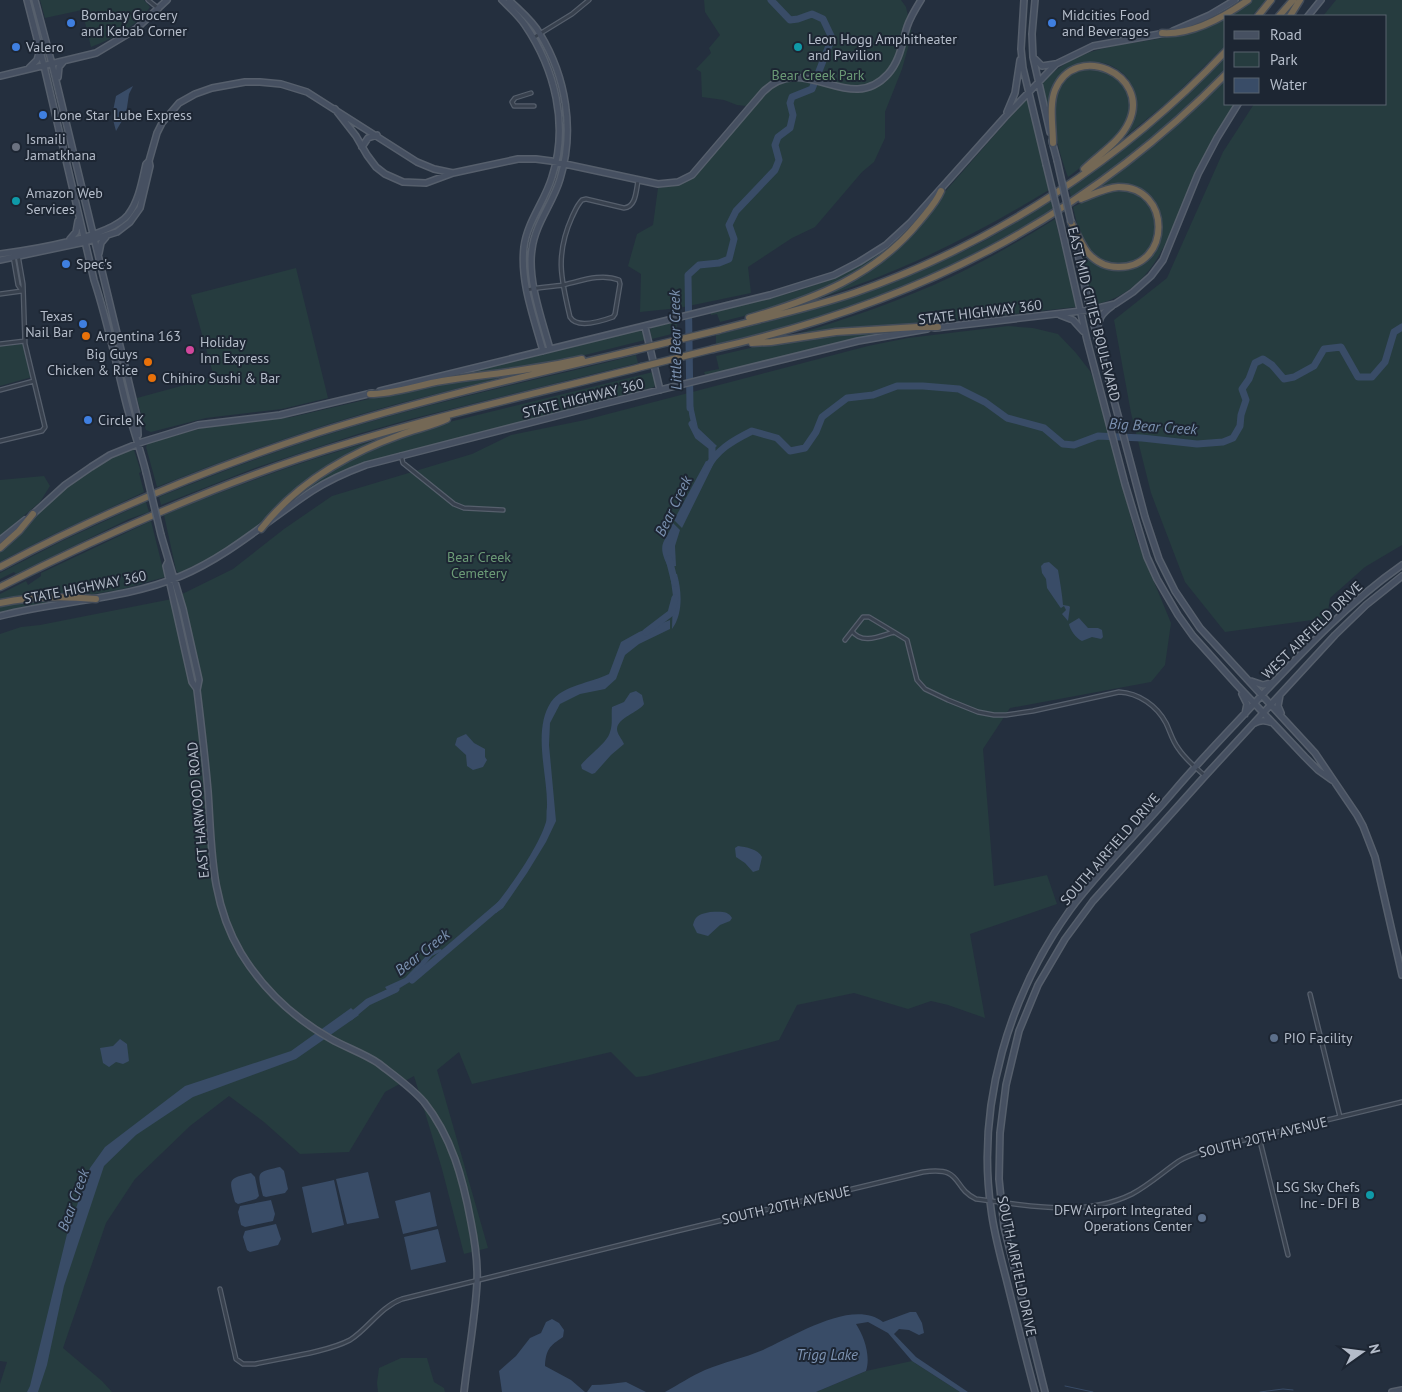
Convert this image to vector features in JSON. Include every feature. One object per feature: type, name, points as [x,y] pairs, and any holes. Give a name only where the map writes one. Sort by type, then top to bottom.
[{"type":"highway","points":[[1162,33],[1173,34],[1208,22],[1232,11],[1248,0]]},
{"type":"highway","points":[[1259,15],[1272,0]]},
{"type":"highway","points":[[1280,15],[1293,0]]},
{"type":"highway","points":[[1291,15],[1300,0]]},
{"type":"highway","points":[[0,567],[120,508],[266,450],[397,410],[816,305],[906,272],[979,238],[1071,182],[1157,117],[1224,53]]},
{"type":"highway","points":[[1053,143],[1053,99],[1059,83],[1065,76],[1072,71],[1091,65],[1110,69],[1124,80],[1131,96],[1132,112],[1130,121],[1120,136],[1071,182]]},
{"type":"highway","points":[[0,588],[97,539],[223,486],[326,450],[457,413],[741,343],[829,318],[914,286],[978,256],[1070,203],[1101,182],[1161,135],[1224,76]]},
{"type":"highway","points":[[1070,203],[1107,189],[1125,188],[1135,190],[1150,202],[1156,211],[1159,230],[1157,240],[1148,255],[1132,265],[1115,267],[1100,263],[1089,254],[1071,222]]},
{"type":"highway","points":[[734,326],[743,319],[816,296],[871,267],[914,228],[937,200],[941,190]]},
{"type":"highway","points":[[741,343],[771,342],[836,332],[938,327]]},
{"type":"highway","points":[[370,394],[380,394],[441,382],[549,365],[602,354],[617,354]]},
{"type":"highway","points":[[261,528],[291,498],[331,467],[380,443],[446,420],[457,413]]},
{"type":"highway","points":[[0,548],[19,531],[33,514]]},
{"type":"highway","points":[[0,603],[31,598],[73,597],[96,599]]},
{"type":"main road","name":"EAST HARWOOD ROAD","points":[[26,0],[58,123],[84,239],[130,418],[139,443],[168,562],[166,566],[172,579],[192,682],[197,690],[205,753],[213,871],[220,902],[229,929],[240,952],[271,993],[305,1023],[379,1064],[412,1090],[424,1102],[445,1134],[457,1162],[475,1243],[477,1280],[464,1392]]},
{"type":"main road","name":"EAST HARWOOD ROAD","points":[[35,0],[57,83],[137,416],[139,443]]},
{"type":"main road","points":[[0,76],[96,53],[136,29],[167,0]]},
{"type":"main road","points":[[502,0],[525,24],[533,38],[546,63],[557,100],[560,131],[556,162],[553,176],[533,218],[524,244],[523,261],[527,290],[543,351]]},
{"type":"main road","points":[[509,0],[529,19],[540,33],[562,82],[566,106],[567,148],[564,164],[560,180],[535,235],[530,265],[550,349]]},
{"type":"main road","points":[[335,109],[356,136],[366,155],[376,167],[395,180],[415,184],[426,183],[454,174],[518,159],[536,159],[638,181],[672,184],[687,178],[698,168],[769,86],[786,78],[794,77],[810,78],[847,89],[863,88],[876,84],[886,76],[896,63],[908,25],[921,0]]},
{"type":"main road","name":"EAST MID CITIES BOULEVARD","points":[[1024,0],[1021,49],[1029,91],[1080,311],[1126,484],[1148,557],[1165,594],[1193,636],[1318,770],[1333,780]]},
{"type":"main road","name":"EAST MID CITIES BOULEVARD","points":[[1035,0],[1032,34],[1033,57],[1038,81],[1090,310],[1152,540],[1168,579],[1200,628],[1315,753],[1357,815],[1375,857],[1402,975]]},
{"type":"main road","points":[[0,540],[33,514],[64,485],[91,466],[110,455],[139,443],[198,425],[280,415],[645,327],[798,287],[845,270],[873,254],[901,232],[1038,81],[1056,64],[1093,46],[1162,33],[1198,21],[1235,0]]},
{"type":"main road","points":[[1309,15],[1321,0]]},
{"type":"main road","points":[[1005,117],[1015,93],[1021,49]]},
{"type":"main road","points":[[27,70],[37,60],[40,50]]},
{"type":"main road","points":[[1033,57],[1042,66],[1056,64]]},
{"type":"main road","points":[[57,83],[59,67],[64,61]]},
{"type":"main road","points":[[0,254],[15,255],[93,237],[107,236],[117,232],[126,225],[140,208],[149,171],[149,161],[157,133],[168,114],[179,103],[195,94],[212,88],[245,82],[272,82],[307,92],[417,162],[434,170],[454,174]]},
{"type":"main road","name":"STATE HIGHWAY 360","points":[[0,616],[132,592],[172,579],[220,556],[329,481],[366,465],[401,455],[858,342],[938,327],[1090,310],[1115,304],[1134,292],[1151,276],[1163,260],[1201,168],[1237,105]]},
{"type":"main road","points":[[58,123],[66,122]]},
{"type":"main road","points":[[362,147],[368,138],[377,135]]},
{"type":"main road","points":[[93,237],[115,226],[131,211],[146,164],[149,161]]},
{"type":"main road","points":[[543,200],[550,204]]},
{"type":"main road","points":[[67,241],[73,237],[78,229],[76,206]]},
{"type":"main road","points":[[98,259],[101,243],[107,236]]},
{"type":"main road","points":[[0,260],[67,241],[84,239]]},
{"type":"main road","points":[[1101,352],[1098,324],[1105,311],[1115,304]]},
{"type":"main road","points":[[1057,314],[1069,318],[1078,324],[1088,340]]},
{"type":"main road","points":[[645,327],[660,390]]},
{"type":"main road","points":[[113,347],[120,345]]},
{"type":"main road","name":"WEST AIRFIELD DRIVE","points":[[1263,695],[1340,614],[1402,565]]},
{"type":"main road","name":"WEST AIRFIELD DRIVE","points":[[1270,703],[1366,605],[1402,576]]},
{"type":"main road","points":[[1246,679],[1255,684],[1263,685],[1274,682]]},
{"type":"main road","points":[[1237,685],[1246,699],[1247,704],[1244,715]]},
{"type":"main road","points":[[1282,691],[1278,706],[1283,718]]},
{"type":"main road","name":"SOUTH AIRFIELD DRIVE","points":[[1034,1392],[994,1229],[990,1200],[988,1168],[991,1105],[1006,1038],[1028,981],[1048,945],[1080,898],[1195,767],[1263,695]]},
{"type":"main road","name":"SOUTH AIRFIELD DRIVE","points":[[1047,1392],[1039,1369],[1004,1227],[998,1179],[1000,1133],[1006,1085],[1017,1040],[1038,986],[1065,939],[1089,906],[1270,703]]},
{"type":"main road","points":[[1251,726],[1258,721],[1274,723]]},
{"type":"main road","points":[[1080,898],[1089,906]]},
{"type":"main road","points":[[1392,1392],[1402,1390]]},
{"type":"street","points":[[148,0],[159,9]]},
{"type":"street","points":[[533,38],[572,14],[589,0]]},
{"type":"street","points":[[531,92],[515,98],[512,102],[517,107],[534,106]]},
{"type":"street","points":[[527,290],[562,285],[594,278],[619,280],[617,304],[613,317],[579,324],[573,322],[562,285],[560,263],[563,244],[568,226],[582,200],[586,199],[629,208],[633,204],[638,181]]},
{"type":"street","points":[[0,442],[44,430],[45,423],[25,341],[23,284],[15,255]]},
{"type":"street","points":[[0,294],[22,291]]},
{"type":"street","points":[[0,344],[25,341]]},
{"type":"street","points":[[0,390],[34,380]]},
{"type":"street","points":[[401,455],[403,463],[454,504],[464,508],[503,510]]},
{"type":"street","points":[[845,640],[860,620],[866,617],[874,620],[907,640],[917,680],[920,684],[948,700],[978,712],[994,715],[1016,714],[1119,692],[1139,697],[1161,716],[1176,746],[1204,776]]},
{"type":"street","points":[[852,631],[857,637],[866,639],[894,632]]},
{"type":"street","points":[[1310,994],[1340,1117]]},
{"type":"street","name":"SOUTH 20TH AVENUE","points":[[220,1289],[234,1355],[238,1361],[247,1365],[343,1343],[361,1331],[394,1302],[477,1280],[923,1172],[940,1170],[946,1172],[957,1179],[970,1196],[976,1199],[1076,1208],[1108,1203],[1141,1189],[1181,1160],[1211,1148],[1402,1102]]},
{"type":"street","points":[[1259,1137],[1288,1255]]},
{"type":"green space","points":[[40,0],[144,0],[150,7],[132,26],[91,47],[82,10],[45,18]]},
{"type":"green space","name":"Bear Creek Park","points":[[704,0],[901,0],[906,7],[912,34],[902,69],[885,112],[885,138],[874,162],[862,172],[815,227],[792,238],[748,267],[751,293],[679,308],[640,312],[641,274],[628,266],[637,234],[653,225],[658,188],[673,186],[692,178],[752,110],[746,106],[724,100],[702,97],[701,72],[696,69],[711,53],[709,48],[720,35],[705,12]]},
{"type":"green space","points":[[1252,0],[1266,0],[1253,15],[1224,15]]},
{"type":"green space","points":[[1336,0],[1402,0],[1402,545],[1365,567],[1330,598],[1327,618],[1225,632],[1185,582],[1151,493],[1131,413],[1114,320],[1167,278],[1223,152],[1253,105],[1387,105],[1387,15],[1324,15]]},
{"type":"green space","points":[[1224,15],[1224,47],[1169,101],[1110,149],[1133,117],[1129,81],[1125,75],[1115,68],[1102,63],[1089,62],[1069,68],[1050,106],[1047,107],[1042,83],[1058,69],[1074,59],[1109,47],[1183,33]]},
{"type":"green space","points":[[1224,57],[1224,72],[1190,105],[1132,153],[1071,197],[1069,188],[1150,125]]},
{"type":"green space","points":[[1085,68],[1103,70],[1116,77],[1124,87],[1129,100],[1129,113],[1123,126],[1114,138],[1068,177],[1055,131],[1054,115],[1056,100],[1061,87],[1070,76]]},
{"type":"green space","points":[[1224,82],[1224,105],[1233,105],[1199,169],[1159,256],[1147,273],[1133,287],[1115,298],[1093,305],[1079,249],[1082,248],[1100,265],[1140,263],[1161,230],[1147,196],[1103,185],[1159,142]]},
{"type":"green space","points":[[1027,98],[1049,190],[994,222],[919,260],[818,299],[817,297],[871,269],[943,194]]},
{"type":"green space","points":[[1111,190],[1131,191],[1144,198],[1152,209],[1156,222],[1149,248],[1140,258],[1128,263],[1108,263],[1090,251],[1081,235],[1073,207]]},
{"type":"green space","points":[[1051,200],[1053,210],[973,254],[918,280],[819,318],[716,344],[716,335],[818,307],[918,272],[982,242]]},
{"type":"green space","points":[[1055,219],[1076,307],[900,327],[798,336],[797,334],[876,308],[932,285],[991,257]]},
{"type":"green space","points":[[911,226],[908,231],[875,260],[834,285],[789,303],[720,322],[717,314],[711,315],[711,312],[787,294],[842,274],[873,257]]},
{"type":"green space","points":[[296,268],[328,398],[282,409],[206,418],[151,432],[146,430],[137,398],[214,377],[191,295]]},
{"type":"green space","points":[[671,322],[677,324],[676,333],[652,339],[650,330],[652,326]]},
{"type":"green space","name":"Bear Creek Cemetery","points":[[1008,326],[1033,328],[1058,334],[1090,371],[1098,391],[1136,538],[1171,623],[1165,665],[1151,682],[1010,708],[983,749],[994,886],[1047,875],[1057,904],[970,934],[985,1018],[931,1001],[908,1009],[854,993],[797,1005],[779,1040],[646,1076],[636,1077],[611,1052],[472,1084],[459,1052],[437,1070],[488,1248],[464,1254],[442,1169],[414,1076],[385,1092],[349,1152],[300,1154],[264,1122],[229,1096],[190,1126],[135,1179],[106,1223],[63,1348],[102,1381],[112,1392],[0,1392],[0,1384],[7,1362],[0,1361],[0,634],[21,627],[172,599],[233,569],[284,529],[332,496],[472,454],[511,435],[585,420],[868,346],[908,338]]},
{"type":"green space","points":[[640,330],[645,340],[573,358],[447,377]]},
{"type":"green space","points":[[881,332],[882,334],[706,376],[704,372],[719,369],[716,356],[754,347],[828,334]]},
{"type":"green space","points":[[22,344],[32,377],[0,386],[0,346]]},
{"type":"green space","points":[[636,355],[638,363],[411,419],[358,434],[255,468],[161,505],[159,497],[254,460],[327,435],[422,407]]},
{"type":"green space","points":[[653,372],[656,383],[654,387],[375,460],[342,472],[299,496],[308,486],[335,466],[374,447],[433,426]]},
{"type":"green space","points":[[497,376],[497,379],[397,404],[306,431],[157,487],[146,447],[148,443],[202,428],[292,417],[420,387]]},
{"type":"green space","points":[[379,439],[379,441],[292,495],[244,537],[216,555],[181,572],[178,573],[176,570],[164,515],[270,474]]},
{"type":"green space","points":[[133,447],[141,472],[139,473],[144,492],[0,562],[0,550],[64,489],[92,469]]},
{"type":"green space","points":[[44,476],[50,486],[40,502],[0,536],[0,480]]},
{"type":"green space","points":[[146,502],[149,512],[129,519],[16,574],[14,572],[0,579],[0,573],[62,541]]},
{"type":"green space","points":[[151,521],[165,577],[119,590],[94,594],[0,601],[0,594],[26,581],[28,585],[41,576],[41,573]]},
{"type":"green space","points":[[63,599],[63,601],[0,614],[0,605],[12,602]]},
{"type":"green space","points":[[401,1358],[427,1358],[434,1382],[444,1388],[445,1392],[378,1392],[379,1368]]},
{"type":"green space","points":[[912,1361],[960,1392],[816,1392],[866,1371]]},
{"type":"water","points":[[133,86],[129,94],[126,114],[116,131],[112,116],[116,96]]},
{"type":"water","points":[[688,401],[692,401],[698,428],[717,446],[713,449],[694,428],[690,418]]},
{"type":"water","points":[[706,461],[714,463],[682,528],[674,520]]},
{"type":"water","points":[[673,523],[680,530],[675,546],[676,566],[668,567],[662,548]]},
{"type":"water","points":[[1049,562],[1058,570],[1063,605],[1070,607],[1068,621],[1062,614],[1066,610],[1064,606],[1060,607],[1047,588],[1046,579],[1042,573],[1041,566]]},
{"type":"water","points":[[670,574],[677,574],[681,595],[680,610],[672,629],[673,596]]},
{"type":"water","points":[[1079,618],[1088,628],[1102,630],[1103,637],[1101,639],[1092,637],[1080,640],[1069,624]]},
{"type":"water","points":[[670,620],[670,629],[639,644],[625,655],[616,679],[605,689],[580,694],[560,704],[550,723],[549,745],[556,821],[527,873],[503,908],[496,913],[494,907],[531,855],[546,822],[547,794],[542,753],[542,726],[551,702],[556,696],[570,688],[609,674],[621,642],[639,632]]},
{"type":"water","points":[[636,691],[642,695],[644,704],[624,718],[618,725],[617,731],[624,744],[595,773],[592,774],[582,769],[581,765],[608,736],[611,726],[612,707],[624,702],[630,693]]},
{"type":"water","points":[[466,734],[474,743],[485,749],[487,760],[483,767],[473,770],[467,766],[466,755],[455,745],[457,738]]},
{"type":"water","points":[[738,846],[752,849],[760,854],[762,857],[759,870],[753,872],[736,857],[735,848]]},
{"type":"water","points":[[710,912],[725,913],[732,918],[730,921],[720,925],[708,936],[697,933],[693,925],[695,919],[701,914]]},
{"type":"water","points":[[441,949],[442,951],[432,956],[413,980],[390,994],[385,987],[405,978],[430,952]]},
{"type":"water","points":[[351,1008],[359,1015],[296,1059],[193,1097],[136,1135],[104,1166],[64,1286],[47,1365],[38,1392],[27,1392],[67,1234],[90,1168],[105,1147],[185,1086],[291,1051]]},
{"type":"water","points":[[120,1039],[127,1044],[129,1061],[123,1064],[116,1062],[109,1067],[103,1063],[100,1048],[113,1046]]},
{"type":"water","points":[[280,1167],[284,1171],[288,1189],[285,1193],[263,1196],[259,1178],[260,1174],[266,1170]]},
{"type":"water","points":[[368,1172],[379,1218],[347,1224],[336,1179]]},
{"type":"water","points":[[251,1173],[255,1177],[259,1196],[256,1199],[238,1204],[235,1202],[232,1181]]},
{"type":"water","points":[[334,1180],[344,1225],[312,1233],[302,1187]]},
{"type":"water","points":[[430,1192],[437,1226],[403,1234],[395,1201]]},
{"type":"water","points":[[271,1200],[275,1214],[273,1221],[245,1227],[241,1225],[238,1212],[240,1206]]},
{"type":"water","points":[[276,1224],[281,1239],[278,1245],[250,1252],[247,1250],[243,1237],[245,1231]]},
{"type":"water","points":[[438,1229],[446,1262],[411,1270],[404,1237]]},
{"type":"water","name":"Trigg Lake","points":[[910,1312],[916,1312],[922,1323],[924,1333],[919,1335],[909,1330],[899,1329],[894,1334],[916,1357],[968,1392],[960,1392],[912,1361],[888,1333],[868,1322],[856,1324],[866,1346],[868,1359],[866,1371],[816,1392],[665,1392],[705,1370],[763,1350],[823,1322],[855,1314],[870,1316],[883,1322]]},
{"type":"water","points":[[552,1319],[559,1323],[564,1330],[563,1337],[549,1349],[545,1366],[571,1380],[585,1392],[502,1392],[499,1371],[516,1356],[530,1338],[541,1333],[546,1322]]},
{"type":"water","points":[[626,1382],[646,1392],[587,1392],[592,1385]]},
{"type":"waterway","name":"Little Bear Creek","points":[[690,408],[688,275],[699,265],[719,263],[729,259],[734,239],[729,225],[736,211],[775,170],[779,160],[775,145],[778,137],[790,128],[793,115],[790,103],[792,97],[812,89],[832,38],[823,19],[812,14],[790,20],[771,0]]},
{"type":"waterway","name":"Big Bear Creek","points":[[706,470],[725,447],[752,431],[777,438],[790,451],[805,448],[816,432],[822,417],[847,398],[873,395],[897,386],[959,389],[985,402],[1007,418],[1044,428],[1063,444],[1074,445],[1098,436],[1142,438],[1197,444],[1223,442],[1233,438],[1240,426],[1246,400],[1242,389],[1249,379],[1255,363],[1263,359],[1272,365],[1284,379],[1294,377],[1314,366],[1324,349],[1341,347],[1358,377],[1372,377],[1385,362],[1394,332],[1402,327]]},
{"type":"waterway","name":"Little Bear Creek","points":[[692,424],[698,436],[712,447],[712,458]]},
{"type":"waterway","name":"Bear Creek","points":[[669,559],[675,583]]},
{"type":"waterway","name":"Bear Creek","points":[[646,632],[671,613],[675,598]]},
{"type":"waterway","name":"Bear Creek","points":[[412,980],[501,904]]},
{"type":"waterway","name":"Bear Creek","points":[[350,1017],[368,1002],[396,989]]},
{"type":"waterway","points":[[1065,1386],[1093,1392]]},
{"type":"waterway","points":[[1260,1392],[1283,1389],[1293,1390]]},
{"type":"place","name":"Bombay Grocery and Kebab Corner","points":[[71,23]]},
{"type":"place","name":"Midcities Food and Beverages","points":[[1052,23]]},
{"type":"place","name":"Valero","points":[[16,47]]},
{"type":"place","name":"Leon Hogg Amphitheater and Pavilion","points":[[798,47]]},
{"type":"place","name":"Lone Star Lube Express","points":[[43,115]]},
{"type":"place","name":"Ismaili Jamatkhana","points":[[16,147]]},
{"type":"place","name":"Amazon Web Services","points":[[16,201]]},
{"type":"place","name":"Spec's","points":[[66,264]]},
{"type":"place","name":"Texas Nail Bar","points":[[83,324]]},
{"type":"place","name":"Argentina 163","points":[[86,336]]},
{"type":"place","name":"Holiday Inn Express","points":[[190,350]]},
{"type":"place","name":"Big Guys Chicken & Rice","points":[[148,362]]},
{"type":"place","name":"Chihiro Sushi & Bar","points":[[152,378]]},
{"type":"place","name":"Circle K","points":[[88,420]]},
{"type":"place","name":"PIO Facility","points":[[1274,1038]]},
{"type":"place","name":"LSG Sky Chefs Inc - DFI B","points":[[1370,1195]]},
{"type":"place","name":"DFW Airport Integrated Operations Center","points":[[1202,1218]]}]
